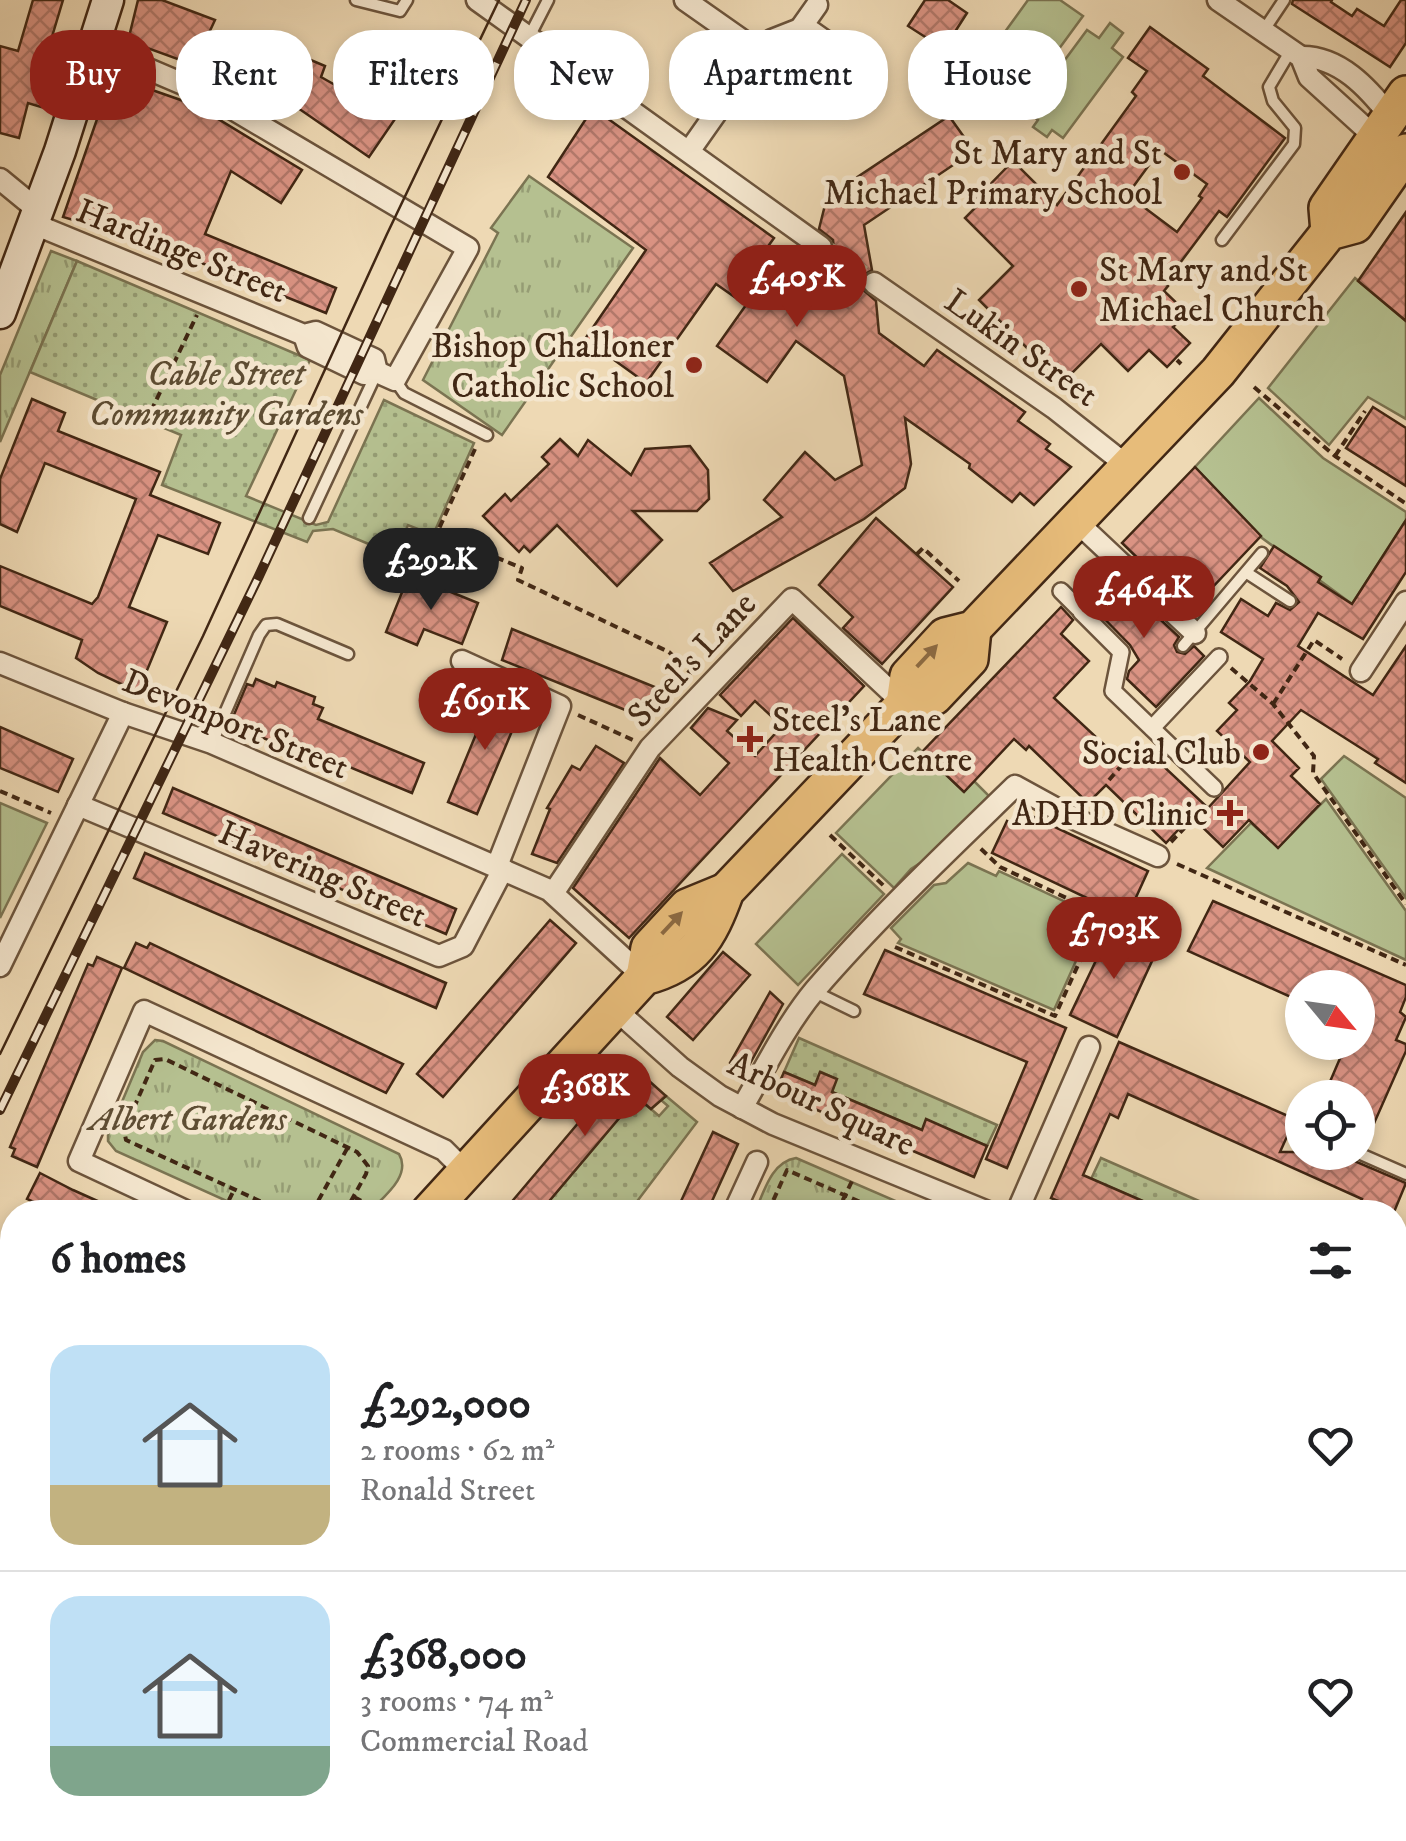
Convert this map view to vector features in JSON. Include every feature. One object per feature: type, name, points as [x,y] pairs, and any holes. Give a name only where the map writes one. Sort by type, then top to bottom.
[{"type":"highway","points":[[440,1200],[644,978],[674,970],[701,942],[711,930],[726,891],[904,704],[934,697],[970,659],[973,630],[1130,468],[1252,332],[1329,232],[1327,208],[1394,125]]},
{"type":"main road","points":[[99,30],[108,0]]},
{"type":"main road","points":[[0,313],[69,120]]},
{"type":"street","points":[[477,0],[519,30]]},
{"type":"street","points":[[685,0],[728,30]]},
{"type":"street","points":[[1218,0],[1296,53],[1309,77],[1394,125]]},
{"type":"street","points":[[804,30],[800,29],[817,4]]},
{"type":"street","points":[[156,72],[209,95],[468,248],[386,376]]},
{"type":"street","points":[[647,120],[821,246]]},
{"type":"street","points":[[690,150],[711,120]]},
{"type":"street","name":"Hardinge Street","points":[[0,179],[28,202],[37,215],[304,335],[316,332],[374,359],[386,376]]},
{"type":"street","name":"Lukin Street","points":[[874,283],[1054,408],[1130,468]]},
{"type":"street","points":[[1077,522],[1189,640]]},
{"type":"street","points":[[1061,591],[1121,652],[1113,691],[1214,788]]},
{"type":"street","name":"Steel's Lane","points":[[554,892],[650,748],[792,600],[904,704]]},
{"type":"street","points":[[1361,671],[1406,602]]},
{"type":"street","points":[[1152,728],[1218,657]]},
{"type":"street","points":[[462,661],[560,706]]},
{"type":"street","name":"Devonport Street","points":[[0,663],[123,713],[212,743],[554,892],[644,978]]},
{"type":"street","name":"Havering Street","points":[[73,813],[440,956],[463,946],[500,868],[560,706]]},
{"type":"street","points":[[0,966],[123,713]]},
{"type":"street","points":[[742,1108],[814,992],[899,900],[1015,786],[1077,820],[1158,856]]},
{"type":"street","name":"Arbour Square","points":[[615,1009],[680,1067],[742,1108],[935,1200]]},
{"type":"street","points":[[162,1200],[79,1161],[144,1011],[444,1150],[466,1171]]},
{"type":"street","points":[[1022,1200],[1089,1047]]},
{"type":"street","points":[[740,1200],[757,1162]]},
{"type":"lane","points":[[356,0],[400,10],[408,0]]},
{"type":"lane","points":[[533,30],[548,0]]},
{"type":"lane","points":[[1264,30],[1284,0]]},
{"type":"lane","points":[[1222,240],[1294,144],[1295,128],[1272,101],[1269,88],[1296,53]]},
{"type":"lane","points":[[309,518],[386,376],[404,393],[482,438]]},
{"type":"lane","points":[[1189,640],[1262,552]]},
{"type":"lane","points":[[1247,573],[1290,601]]},
{"type":"lane","points":[[212,743],[258,635],[266,626],[276,624],[348,654]]},
{"type":"lane","points":[[814,992],[854,1012]]},
{"type":"lane","points":[[1375,1160],[1406,1174]]},
{"type":"path","points":[[151,411],[199,311]]},
{"type":"path","points":[[1254,388],[1335,456],[1405,504]]},
{"type":"path","points":[[1335,456],[1365,410]]},
{"type":"path","points":[[482,438],[437,532],[522,568],[518,580],[669,652],[708,690]]},
{"type":"path","points":[[917,554],[923,548],[959,581]]},
{"type":"path","points":[[1273,704],[1314,640],[1361,671]]},
{"type":"path","points":[[1218,657],[1273,704],[1314,756],[1314,774],[1406,904]]},
{"type":"path","points":[[560,706],[650,748]]},
{"type":"path","points":[[1108,780],[1152,728]]},
{"type":"path","points":[[0,792],[73,813]]},
{"type":"path","points":[[1194,818],[1158,856],[1406,965]]},
{"type":"path","points":[[894,947],[1055,1016],[1102,914],[1000,867],[966,834]]},
{"type":"path","points":[[830,835],[899,900]]},
{"type":"path","points":[[257,1200],[124,1137],[155,1060],[165,1058],[364,1158],[366,1174],[352,1200]]},
{"type":"path","points":[[319,1200],[348,1147]]},
{"type":"path","points":[[773,1200],[787,1170],[854,1200]]},
{"type":"path","points":[[843,1200],[851,1181]]},
{"type":"path","points":[[229,1200],[234,1190]]},
{"type":"path","points":[[354,1197],[360,1200]]},
{"type":"green space","points":[[1028,0],[1060,0],[1083,16],[1067,38],[1067,30],[1006,30]]},
{"type":"green space","points":[[1110,23],[1123,33],[1112,48],[1123,57],[1063,138],[1052,130],[1047,137],[1033,127],[1038,120],[1067,120],[1067,57],[1087,30],[1099,38]]},
{"type":"green space","points":[[529,176],[633,248],[502,435],[423,380],[498,233],[491,228]]},
{"type":"green space","points":[[51,251],[77,261],[0,442],[0,375]]},
{"type":"green space","name":"Cable Street Community Gardens","points":[[77,261],[310,360],[246,496],[316,525],[328,522],[384,400],[474,443],[433,535],[408,525],[395,555],[333,529],[313,531],[307,542],[162,485],[181,435],[30,372]]},
{"type":"green space","points":[[1355,278],[1406,321],[1406,419],[1368,397],[1329,445],[1268,388]]},
{"type":"green space","points":[[1259,398],[1323,458],[1406,512],[1406,520],[1352,604],[1262,538],[1195,467]]},
{"type":"green space","points":[[918,748],[963,791],[974,781],[989,796],[894,888],[836,833]]},
{"type":"green space","points":[[1344,756],[1406,798],[1406,898],[1321,779]]},
{"type":"green space","points":[[1326,799],[1406,911],[1406,960],[1207,868],[1251,823],[1278,847]]},
{"type":"green space","points":[[0,803],[47,823],[0,918]]},
{"type":"green space","points":[[842,854],[884,894],[798,985],[756,944]]},
{"type":"green space","points":[[968,863],[996,876],[999,871],[1096,916],[1054,1010],[898,943],[901,939],[891,928],[934,885],[946,883]]},
{"type":"green space","points":[[799,1038],[997,1125],[987,1146],[927,1120],[922,1130],[832,1092],[836,1079],[821,1072],[815,1085],[784,1072]]},
{"type":"green space","name":"Albert Gardens","points":[[155,1040],[163,1041],[399,1154],[399,1178],[381,1200],[224,1200],[116,1151],[108,1135],[143,1052]]},
{"type":"green space","points":[[666,1096],[697,1122],[638,1200],[550,1200],[637,1097],[659,1116],[668,1106],[661,1100]]},
{"type":"green space","points":[[796,1158],[893,1200],[760,1200],[774,1172]]},
{"type":"green space","points":[[1101,1158],[1197,1200],[1140,1200],[1091,1179]]},
{"type":"building","points":[[33,0],[63,0],[54,30],[30,30],[30,104],[19,138],[0,133],[0,46],[18,51]]},
{"type":"building","points":[[138,0],[162,0],[215,20],[210,30],[176,30],[176,58],[156,51],[156,30],[131,30]]},
{"type":"building","points":[[925,0],[948,0],[967,13],[956,30],[914,30],[908,26]]},
{"type":"building","points":[[1293,0],[1332,0],[1352,16],[1357,9],[1384,26],[1401,0],[1406,0],[1406,43],[1390,67],[1292,4]]},
{"type":"building","points":[[1150,27],[1208,69],[1203,76],[1285,138],[1227,217],[1219,211],[1165,283],[1168,286],[1164,291],[1187,313],[1173,327],[1190,343],[1167,367],[1149,350],[1128,371],[1101,344],[1062,383],[979,300],[1013,266],[965,218],[976,207],[972,203],[1013,161],[1057,205],[1136,96],[1132,92],[1147,71],[1128,58]],"holes":[[[1160,150],[1207,184],[1199,196],[1202,198],[1177,232],[1145,208],[1151,200],[1133,187]]]},
{"type":"building","points":[[313,61],[325,66],[321,77],[333,84],[333,120],[394,120],[369,157],[313,118]]},
{"type":"building","points":[[156,91],[176,98],[176,120],[220,120],[302,170],[281,203],[231,171],[205,234],[336,288],[326,313],[194,260],[195,257],[129,229],[127,236],[63,217],[97,120],[156,120]]},
{"type":"building","points":[[585,120],[610,120],[774,238],[764,252],[805,281],[819,260],[828,259],[834,249],[833,240],[819,229],[832,194],[943,120],[952,120],[974,151],[864,225],[872,270],[862,276],[861,288],[876,301],[879,333],[924,366],[937,350],[1025,412],[1018,421],[1050,444],[1046,449],[1071,467],[1034,505],[1020,493],[1012,502],[969,468],[970,464],[905,418],[911,464],[905,488],[864,519],[733,591],[710,563],[782,517],[764,500],[805,452],[835,480],[862,465],[844,376],[796,341],[767,382],[717,346],[746,305],[716,284],[646,383],[585,339],[646,250],[548,177]]},
{"type":"building","points":[[1406,212],[1406,321],[1358,281]]},
{"type":"building","points":[[32,399],[65,413],[58,431],[160,472],[150,495],[220,523],[208,554],[158,535],[129,607],[167,622],[138,692],[76,658],[82,640],[0,606],[0,566],[92,604],[136,499],[45,463],[17,532],[0,524],[0,479]]},
{"type":"building","points":[[1373,407],[1406,428],[1406,486],[1346,448]]},
{"type":"building","points":[[560,439],[578,456],[588,440],[631,475],[645,449],[690,446],[708,470],[709,499],[697,511],[633,511],[662,540],[617,586],[557,525],[530,552],[524,546],[519,552],[483,516],[505,494],[511,501],[549,464],[542,457]]},
{"type":"building","points":[[1195,467],[1261,536],[1191,610],[1122,543]]},
{"type":"building","points":[[876,518],[953,587],[882,664],[843,628],[853,617],[819,585]]},
{"type":"building","points":[[1406,520],[1406,572],[1363,639],[1318,613],[1298,646],[1373,695],[1406,646],[1406,783],[1375,763],[1378,759],[1301,710],[1272,741],[1299,768],[1291,776],[1320,804],[1278,848],[1249,820],[1223,847],[1191,816],[1166,843],[1106,785],[1088,803],[1029,746],[1026,750],[1014,739],[964,792],[922,752],[1061,607],[1073,620],[1061,634],[1089,661],[1054,698],[1127,766],[1144,748],[1208,808],[1250,762],[1217,731],[1237,710],[1229,703],[1250,681],[1263,659],[1221,632],[1241,599],[1268,616],[1276,603],[1290,610],[1299,602],[1287,586],[1260,568],[1274,546],[1321,577],[1318,582],[1352,604]]},
{"type":"building","points":[[1111,573],[1179,637],[1174,645],[1177,652],[1185,654],[1194,646],[1204,656],[1156,707],[1127,679],[1139,660],[1130,645],[1086,600]]},
{"type":"building","points":[[409,575],[478,603],[462,644],[424,629],[417,645],[386,632]]},
{"type":"building","points":[[793,618],[864,686],[629,938],[573,888],[660,758],[700,795],[729,763],[691,728],[708,708],[737,720],[727,731],[755,756],[782,726],[755,701],[741,716],[720,695]]},
{"type":"building","points":[[512,629],[662,690],[650,720],[502,660]]},
{"type":"building","points":[[256,679],[275,687],[277,682],[315,697],[313,704],[323,708],[318,719],[424,763],[412,793],[275,736],[273,742],[230,724],[247,684],[253,686]]},
{"type":"building","points":[[493,693],[523,705],[477,814],[448,802]]},
{"type":"building","points":[[0,727],[73,759],[58,792],[0,768]]},
{"type":"building","points":[[596,746],[624,763],[557,863],[532,854],[550,809],[547,808],[572,766],[580,770]]},
{"type":"building","points":[[173,788],[456,909],[446,934],[163,813]]},
{"type":"building","points":[[1019,810],[1148,871],[1127,917],[992,853],[1007,821],[1013,824]]},
{"type":"building","points":[[145,853],[446,983],[436,1008],[134,878]]},
{"type":"building","points":[[1213,901],[1372,970],[1285,970],[1285,994],[1188,951]]},
{"type":"building","points":[[550,920],[576,943],[443,1097],[417,1074]]},
{"type":"building","points":[[1112,927],[1158,948],[1117,1037],[1070,1015]]},
{"type":"building","points":[[136,943],[147,948],[150,943],[403,1064],[386,1093],[124,968]]},
{"type":"building","points":[[885,950],[1066,1028],[1007,1168],[986,1159],[1027,1062],[864,994]]},
{"type":"building","points":[[723,952],[750,975],[693,1040],[667,1017]]},
{"type":"building","points":[[97,957],[122,968],[37,1167],[12,1156],[15,1149],[10,1147],[88,964],[93,966]]},
{"type":"building","points":[[1375,972],[1406,985],[1400,1012],[1406,1017],[1396,1040],[1406,1044],[1406,1051],[1375,1121],[1375,1080],[1331,1080],[1339,1060],[1375,1060]]},
{"type":"building","points":[[770,992],[783,1004],[742,1078],[730,1063]]},
{"type":"building","points":[[1119,1042],[1285,1115],[1285,1141],[1280,1152],[1285,1152],[1285,1164],[1128,1094],[1118,1118],[1110,1114],[1083,1175],[1140,1200],[1051,1198]]},
{"type":"building","points":[[629,1063],[666,1096],[651,1109],[637,1097],[550,1200],[513,1200]]},
{"type":"building","points":[[784,1072],[815,1085],[820,1072],[837,1079],[832,1092],[922,1130],[926,1119],[987,1146],[974,1177],[775,1092]]},
{"type":"building","points":[[713,1132],[738,1144],[712,1200],[682,1200]]},
{"type":"building","points":[[1297,1170],[1375,1170],[1406,1183],[1399,1200],[1362,1199]]},
{"type":"building","points":[[40,1173],[95,1200],[29,1200]]},
{"type":"tunnel","points":[[821,247],[874,283]]},
{"type":"tram line","points":[[0,1054],[203,636],[499,0]]},
{"type":"railway","points":[[0,1110],[258,578],[526,0]]},
{"type":"place","name":"St Mary and St Michael Primary School","points":[[1182,172]]},
{"type":"place","name":"St Mary and St Michael Church","points":[[1079,289]]},
{"type":"place","name":"Bishop Challoner Catholic School","points":[[694,365]]},
{"type":"place","name":"Steel's Lane Health Centre","points":[[750,739]]},
{"type":"place","name":"Social Club","points":[[1261,752]]},
{"type":"place","name":"ADHD Clinic","points":[[1230,813]]}]
